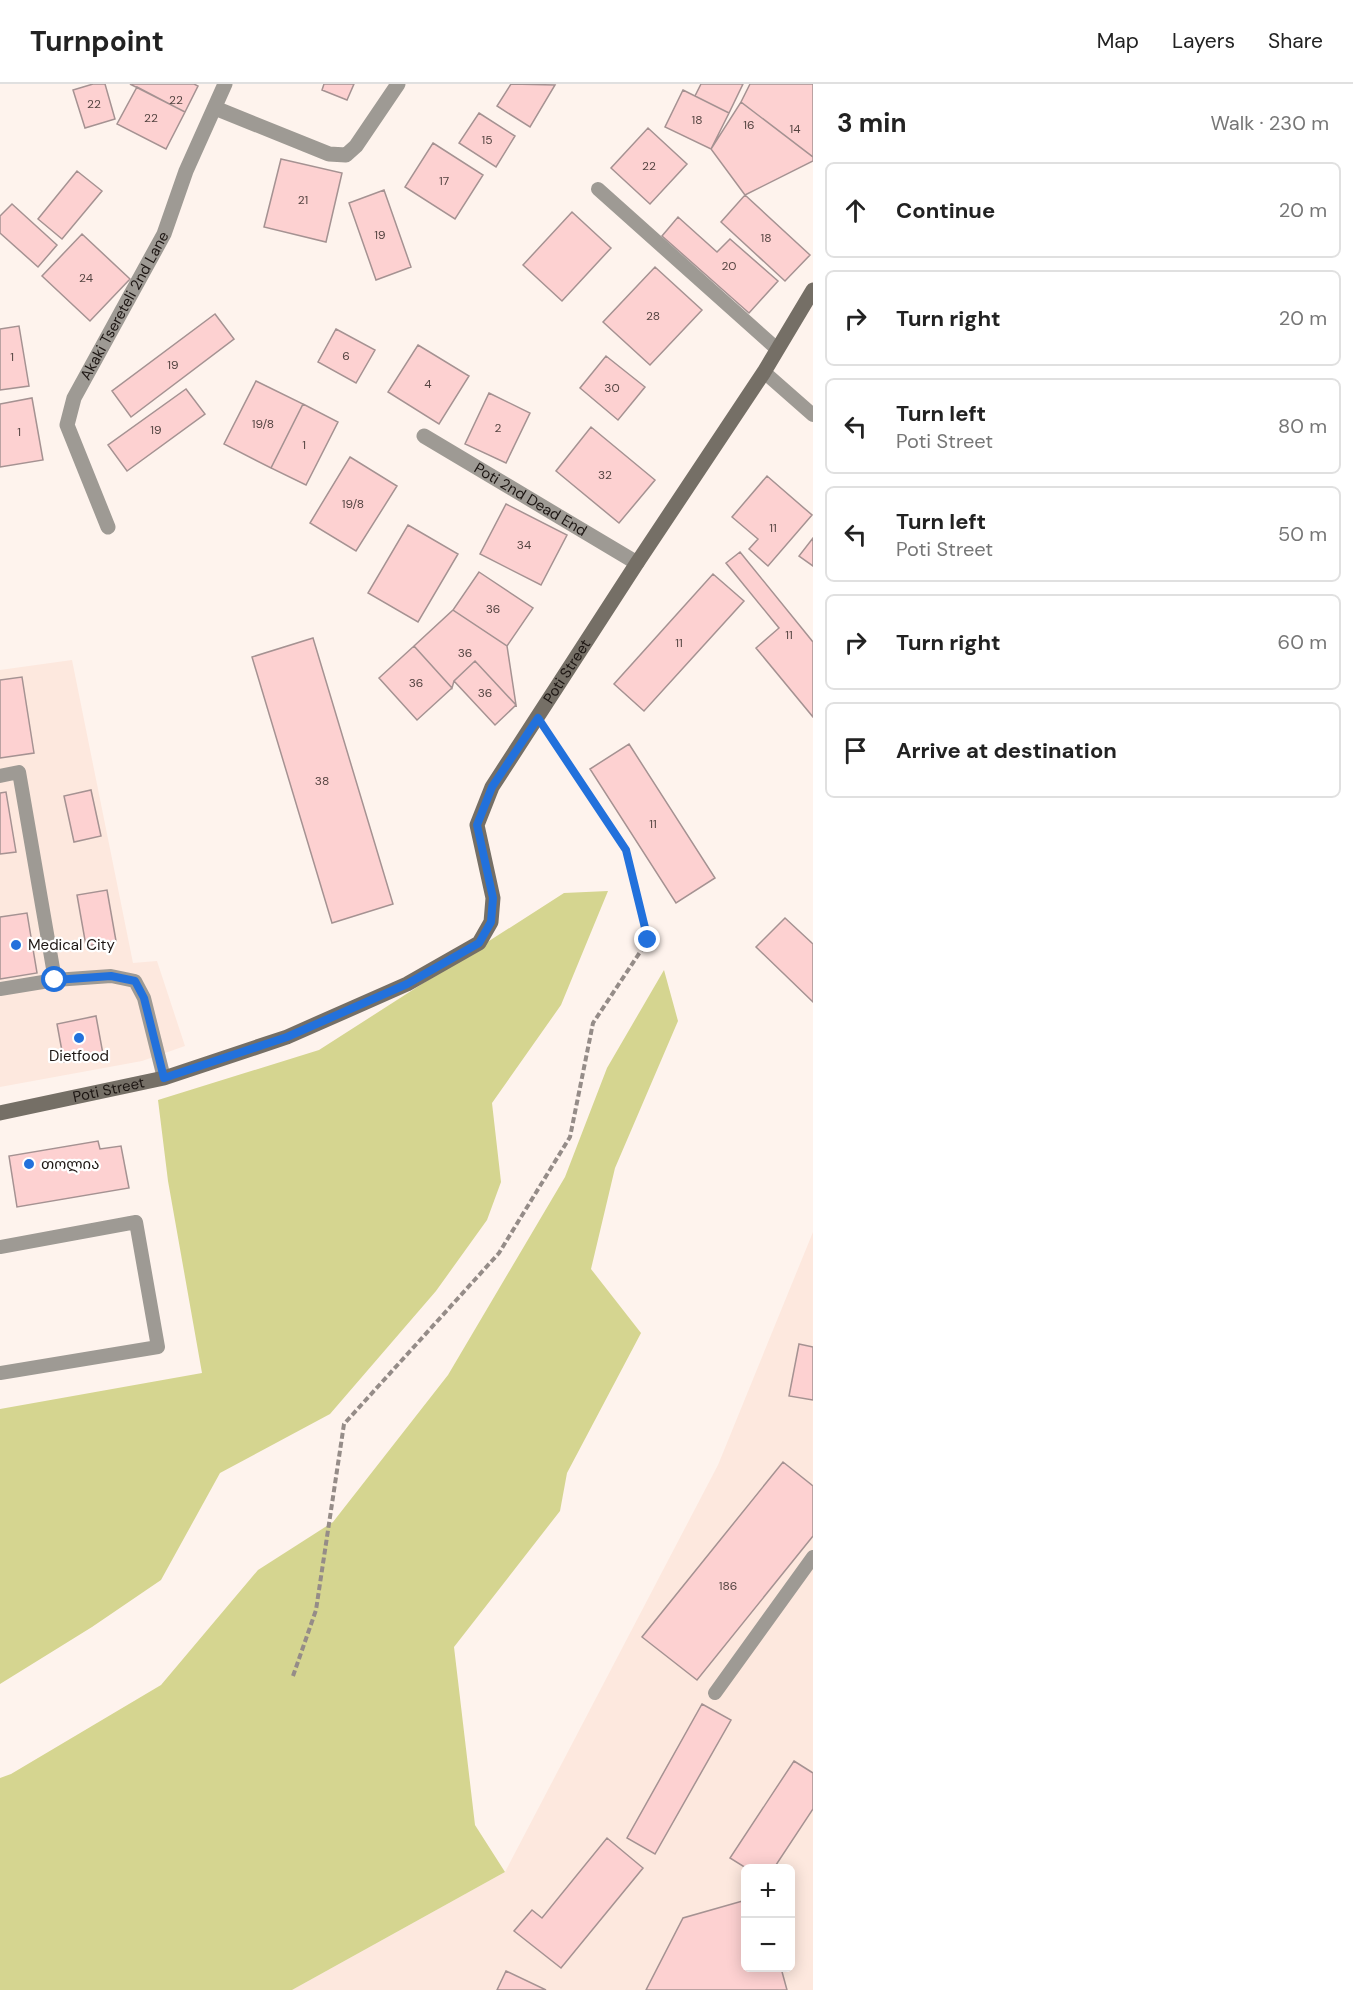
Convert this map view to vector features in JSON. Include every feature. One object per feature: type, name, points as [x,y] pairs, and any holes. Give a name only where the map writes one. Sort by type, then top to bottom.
[{"type":"street","name":"Akaki Tsereteli 2nd Lane","points":[[108,527],[67,425],[69,416],[74,398],[164,234],[186,171],[225,84]]},
{"type":"street","points":[[215,108],[329,154],[346,155],[356,146],[398,84]]},
{"type":"street","name":"Poti Street","points":[[0,1113],[164,1078],[287,1037],[407,984],[479,943],[491,922],[493,898],[477,825],[492,787],[764,372],[813,290]]},
{"type":"street","name":"Poti 2nd Dead End","points":[[424,436],[637,563]]},
{"type":"lane","points":[[598,189],[777,349]]},
{"type":"lane","points":[[764,372],[813,415]]},
{"type":"lane","points":[[0,776],[19,772],[55,980]]},
{"type":"lane","points":[[0,989],[55,980],[111,976],[135,981],[144,998],[164,1078]]},
{"type":"lane","points":[[0,1248],[136,1222],[158,1347],[0,1372]]},
{"type":"lane","points":[[715,1694],[813,1557]]},
{"type":"path","points":[[293,1676],[316,1610],[344,1424],[499,1254],[570,1137],[593,1023],[648,940],[626,850],[538,718]]},
{"type":"shaded area","points":[[72,660],[133,963],[157,961],[185,1046],[142,1061],[0,1087],[0,670]]},
{"type":"shaded area","points":[[813,1232],[813,1990],[292,1990],[505,1872],[718,1465]]},
{"type":"green space","points":[[608,891],[561,1005],[492,1103],[501,1182],[487,1220],[436,1291],[330,1414],[220,1473],[161,1580],[92,1627],[0,1684],[0,1409],[202,1373],[168,1181],[158,1100],[319,1050],[564,893]]},
{"type":"green space","points":[[664,970],[678,1021],[615,1168],[591,1269],[641,1333],[567,1473],[560,1511],[454,1647],[475,1825],[505,1872],[292,1990],[0,1990],[0,1778],[11,1774],[161,1685],[258,1570],[333,1522],[448,1375],[565,1177],[607,1068]]},
{"type":"building","points":[[93,84],[105,84],[115,119],[85,128],[73,90]]},
{"type":"building","points":[[130,84],[194,84],[198,86],[185,112]]},
{"type":"building","points":[[324,84],[354,84],[347,100],[322,90]]},
{"type":"building","points":[[511,84],[555,85],[530,127],[497,106]]},
{"type":"building","points":[[701,84],[743,84],[729,113],[695,96]]},
{"type":"building","points":[[750,84],[813,84],[813,157],[741,102]]},
{"type":"building","points":[[137,87],[185,112],[166,149],[117,124]]},
{"type":"building","points":[[683,90],[729,113],[711,149],[665,127]]},
{"type":"building","points":[[741,102],[813,157],[813,161],[745,195],[711,149]]},
{"type":"building","points":[[479,113],[515,136],[496,167],[459,143]]},
{"type":"building","points":[[648,128],[687,164],[650,204],[611,168]]},
{"type":"building","points":[[433,143],[483,175],[455,219],[405,187]]},
{"type":"building","points":[[281,159],[342,173],[326,242],[264,227]]},
{"type":"building","points":[[77,171],[102,191],[62,239],[38,219]]},
{"type":"building","points":[[384,190],[411,267],[376,280],[349,203]]},
{"type":"building","points":[[745,195],[810,255],[785,281],[721,222]]},
{"type":"building","points":[[12,204],[57,245],[38,267],[0,233],[0,216]]},
{"type":"building","points":[[572,212],[611,248],[562,301],[523,265]]},
{"type":"building","points":[[678,217],[717,252],[730,239],[778,281],[749,313],[662,236]]},
{"type":"building","points":[[82,234],[130,279],[90,321],[42,276]]},
{"type":"building","points":[[655,267],[702,310],[650,365],[603,322]]},
{"type":"building","points":[[215,314],[234,339],[131,417],[112,391]]},
{"type":"building","points":[[19,326],[29,386],[0,390],[0,329]]},
{"type":"building","points":[[336,329],[375,350],[356,383],[318,362]]},
{"type":"building","points":[[418,345],[469,376],[439,424],[388,392]]},
{"type":"building","points":[[606,356],[645,387],[618,420],[580,388]]},
{"type":"building","points":[[256,381],[303,404],[271,468],[224,444]]},
{"type":"building","points":[[186,389],[205,414],[127,471],[108,445]]},
{"type":"building","points":[[489,393],[530,413],[506,463],[465,444]]},
{"type":"building","points":[[32,398],[43,460],[0,467],[0,404]]},
{"type":"building","points":[[303,404],[338,422],[306,485],[271,468]]},
{"type":"building","points":[[591,427],[655,480],[619,523],[556,471]]},
{"type":"building","points":[[350,457],[397,486],[356,551],[310,523]]},
{"type":"building","points":[[767,476],[812,515],[768,566],[749,549],[758,539],[732,517]]},
{"type":"building","points":[[506,504],[567,535],[541,585],[480,554]]},
{"type":"building","points":[[408,525],[458,554],[418,622],[368,593]]},
{"type":"building","points":[[813,538],[813,566],[799,556]]},
{"type":"building","points":[[740,552],[813,642],[813,717],[756,648],[779,628],[726,563]]},
{"type":"building","points":[[479,572],[533,608],[507,646],[453,610]]},
{"type":"building","points":[[713,574],[744,601],[644,711],[614,684]]},
{"type":"building","points":[[453,610],[507,646],[516,705],[475,661],[454,681],[452,688],[414,646]]},
{"type":"building","points":[[313,638],[393,904],[332,923],[252,657]]},
{"type":"building","points":[[414,646],[452,688],[417,720],[379,678]]},
{"type":"building","points":[[475,661],[516,705],[495,725],[454,681]]},
{"type":"building","points":[[22,677],[34,753],[0,758],[0,680]]},
{"type":"building","points":[[629,744],[715,878],[676,903],[590,769]]},
{"type":"building","points":[[91,790],[101,836],[74,842],[64,796]]},
{"type":"building","points":[[6,792],[16,852],[0,854],[0,793]]},
{"type":"building","points":[[107,890],[116,941],[86,946],[77,895]]},
{"type":"building","name":"Medical City","points":[[27,913],[37,973],[0,979],[0,917]]},
{"type":"building","points":[[785,918],[813,944],[813,1002],[756,947]]},
{"type":"building","points":[[96,1016],[103,1054],[64,1062],[57,1024]]},
{"type":"building","points":[[98,1141],[100,1149],[121,1146],[129,1188],[17,1207],[9,1156]]},
{"type":"building","points":[[799,1344],[813,1347],[813,1400],[789,1396]]},
{"type":"building","points":[[783,1462],[813,1486],[813,1536],[697,1680],[642,1637]]},
{"type":"building","points":[[702,1704],[731,1720],[655,1854],[627,1838]]},
{"type":"building","points":[[794,1761],[813,1773],[813,1809],[777,1864],[741,1865],[730,1858]]},
{"type":"building","points":[[607,1838],[643,1868],[561,1968],[514,1931],[532,1910],[542,1918]]},
{"type":"building","points":[[741,1901],[741,1972],[782,1972],[787,1990],[646,1990],[683,1918]]},
{"type":"building","points":[[506,1971],[546,1990],[497,1990]]},
{"type":"place","name":"Medical City","points":[[16,945]]},
{"type":"place","name":"Dietfood","points":[[79,1038]]},
{"type":"place","name":"თოლია","points":[[29,1164]]},
{"type":"route","points":[[55,980],[111,976],[135,981],[144,998],[164,1078],[287,1037],[407,984],[479,943],[491,922],[493,898],[477,825],[492,787],[538,718],[626,850],[648,940]]}]
